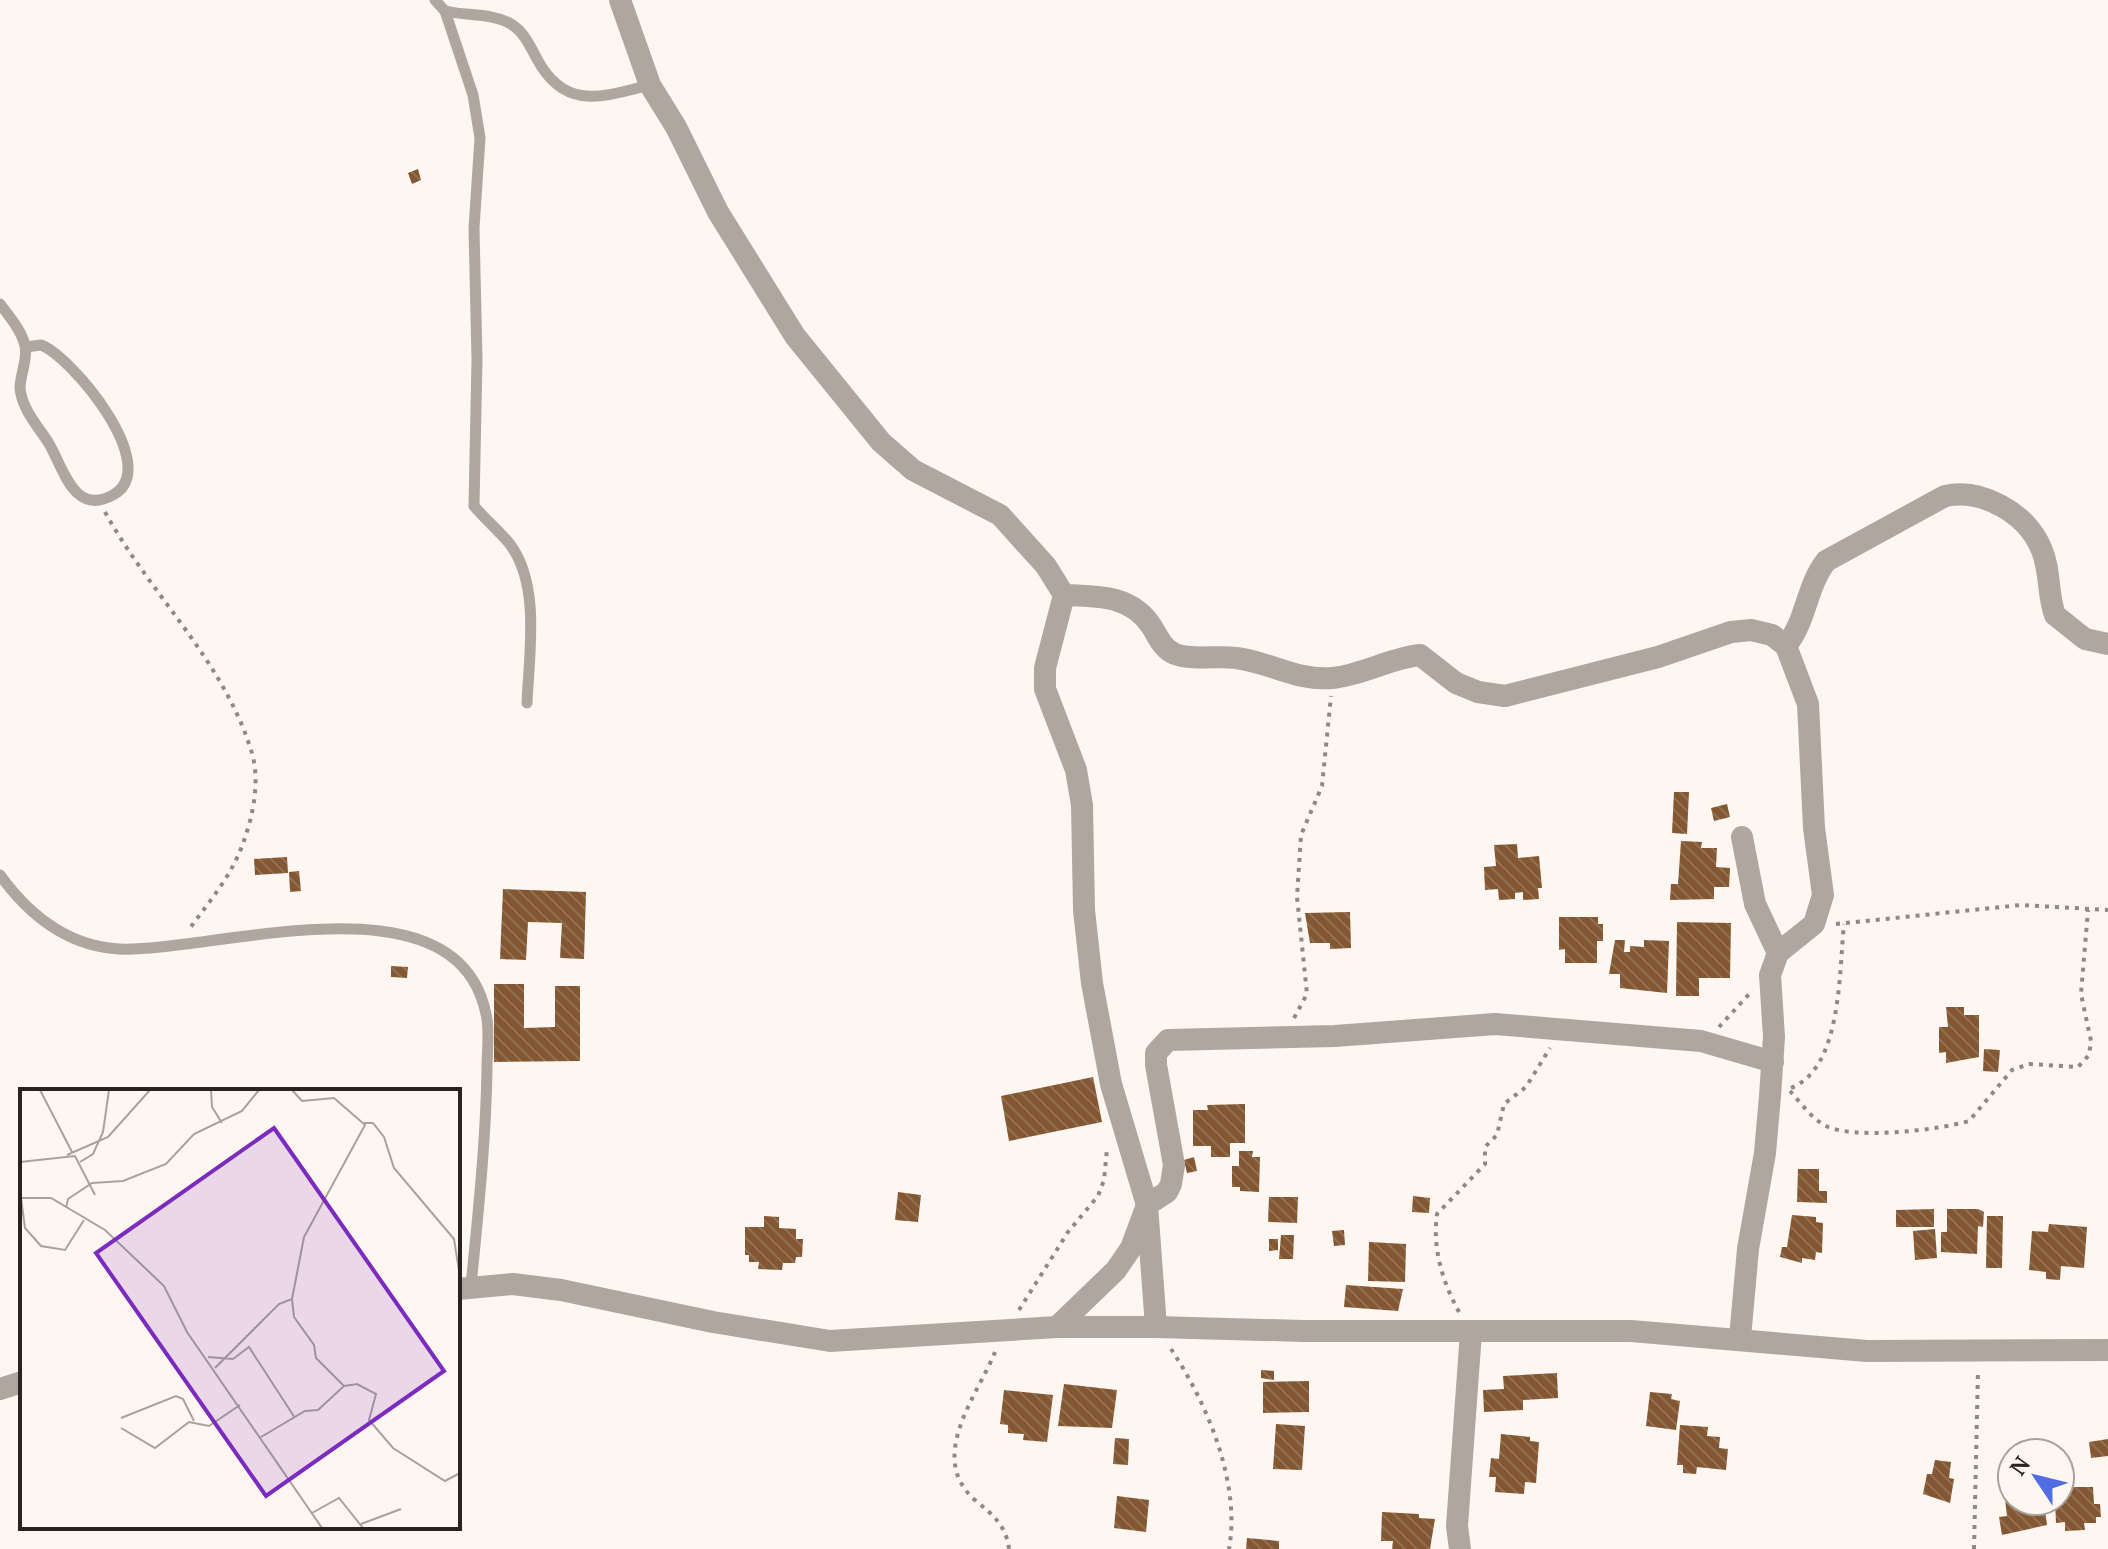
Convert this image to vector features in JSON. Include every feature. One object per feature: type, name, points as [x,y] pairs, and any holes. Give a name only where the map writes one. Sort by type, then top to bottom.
[{"type":"street","points":[[620,0],[650,85],[753,272],[849,405],[881,442],[913,470],[1000,515],[1052,574],[1064,595],[1045,668],[1045,689],[1076,770],[1082,805],[1084,910],[1092,983],[1111,1084],[1147,1205],[1156,1327]]},
{"type":"street","points":[[1786,646],[1802,621],[1814,580],[1826,561],[1945,496],[1962,492],[1984,497],[2011,511],[2029,529],[2041,549],[2055,615],[2085,639],[2108,644]]},
{"type":"street","points":[[1064,595],[1101,596],[1124,601],[1139,611],[1170,652],[1183,656],[1237,658],[1293,676],[1332,678],[1371,671],[1404,656],[1420,655],[1456,683],[1478,692],[1505,696],[1658,657],[1731,632],[1751,630],[1772,635],[1786,646],[1801,683],[1811,725],[1814,828],[1823,895],[1814,924],[1776,958]]},
{"type":"street","points":[[1740,1338],[1748,1249],[1779,1093],[1773,1062],[1776,958],[1755,904],[1742,837]]},
{"type":"street","points":[[1057,1327],[1116,1270],[1131,1248],[1147,1205],[1167,1192],[1174,1177],[1166,1111],[1156,1065],[1156,1053],[1168,1040],[1335,1036],[1495,1024],[1701,1041],[1773,1062]]},
{"type":"street","points":[[464,1287],[513,1284],[561,1290],[713,1322],[830,1341],[1057,1327],[1156,1327],[1631,1331],[1867,1351],[2108,1350]]},
{"type":"street","points":[[1460,1549],[1457,1526],[1471,1332]]},
{"type":"street","points":[[0,1389],[20,1383]]},
{"type":"lane","points":[[435,0],[445,11],[473,95],[479,127],[474,228],[477,344],[474,506],[509,543],[521,564],[528,597],[527,703]]},
{"type":"lane","points":[[445,11],[499,18],[514,25],[553,82],[574,95],[599,98],[650,85]]},
{"type":"lane","points":[[0,304],[26,347],[20,387],[32,421],[50,446],[64,479],[73,490],[98,500],[126,485],[131,465],[124,440],[62,359],[41,345],[26,347]]},
{"type":"lane","points":[[0,875],[43,923],[78,939],[118,949],[294,928],[356,930],[396,934],[432,947],[462,964],[476,983],[487,1015],[480,1198],[464,1287]]},
{"type":"path","points":[[98,500],[124,547],[199,649],[230,701],[252,752],[255,785],[251,817],[242,848],[226,879],[178,944]]},
{"type":"path","points":[[1284,1023],[1302,1008],[1307,994],[1297,897],[1298,860],[1305,822],[1322,786],[1332,678]]},
{"type":"path","points":[[1814,924],[1844,924],[2021,905],[2108,910]]},
{"type":"path","points":[[1779,1093],[1821,1124],[1835,1130],[1900,1130],[1969,1121],[2003,1079],[2019,1066],[2078,1067],[2089,1055],[2091,1041],[2081,994],[2088,910]]},
{"type":"path","points":[[1779,1093],[1805,1083],[1819,1067],[1830,1040],[1844,924]]},
{"type":"path","points":[[1701,1041],[1742,1004],[1776,958]]},
{"type":"path","points":[[1471,1332],[1443,1276],[1437,1249],[1437,1214],[1485,1164],[1485,1147],[1497,1135],[1500,1111],[1531,1081],[1560,1028]]},
{"type":"path","points":[[1009,1549],[1003,1526],[964,1488],[957,1471],[955,1447],[961,1419],[1004,1330],[1068,1232],[1098,1196],[1104,1180],[1109,1135]]},
{"type":"path","points":[[1156,1327],[1183,1368],[1217,1449],[1231,1495],[1229,1549]]},
{"type":"path","points":[[1974,1549],[1979,1351]]},
{"type":"building","points":[[418,169],[421,180],[412,184],[408,173]]},
{"type":"building","points":[[1674,792],[1689,792],[1687,834],[1672,833]]},
{"type":"building","points":[[1727,804],[1730,817],[1714,821],[1711,808]]},
{"type":"building","points":[[1681,841],[1702,842],[1701,848],[1717,848],[1716,867],[1730,868],[1729,887],[1714,887],[1714,899],[1670,900],[1671,884],[1678,884]]},
{"type":"building","points":[[1517,844],[1518,858],[1539,856],[1542,888],[1538,888],[1539,899],[1523,900],[1523,892],[1515,893],[1515,899],[1499,900],[1498,889],[1485,890],[1484,867],[1496,866],[1494,845]]},
{"type":"building","points":[[287,857],[288,873],[255,875],[254,859]]},
{"type":"building","points":[[299,871],[301,891],[290,892],[289,872]]},
{"type":"building","points":[[503,889],[586,892],[584,959],[560,958],[562,923],[528,922],[526,960],[500,959]]},
{"type":"building","points":[[1350,912],[1351,948],[1330,949],[1330,943],[1310,943],[1305,913]]},
{"type":"building","points":[[1559,917],[1598,917],[1598,924],[1603,924],[1603,941],[1597,941],[1597,963],[1565,963],[1565,949],[1559,950]]},
{"type":"building","points":[[1677,922],[1731,923],[1730,978],[1699,978],[1699,996],[1676,996]]},
{"type":"building","points":[[1615,940],[1625,940],[1624,952],[1630,952],[1630,946],[1644,947],[1644,940],[1669,941],[1667,993],[1620,988],[1620,974],[1609,974]]},
{"type":"building","points":[[391,966],[408,967],[407,978],[391,977]]},
{"type":"building","points":[[494,984],[524,984],[524,1028],[555,1027],[555,986],[580,986],[580,1061],[494,1062]]},
{"type":"building","points":[[1946,1007],[1964,1007],[1964,1015],[1979,1015],[1979,1057],[1946,1063],[1946,1052],[1939,1053],[1939,1027],[1948,1027]]},
{"type":"building","points":[[1984,1049],[2000,1050],[1998,1072],[1983,1071]]},
{"type":"building","points":[[1093,1077],[1102,1122],[1009,1141],[1001,1096]]},
{"type":"building","points":[[1245,1104],[1245,1143],[1230,1143],[1230,1157],[1211,1157],[1211,1146],[1193,1146],[1193,1110],[1208,1110],[1207,1105]]},
{"type":"building","points":[[1239,1151],[1253,1151],[1252,1157],[1260,1157],[1259,1192],[1240,1191],[1240,1187],[1232,1187],[1232,1166],[1239,1166]]},
{"type":"building","points":[[1194,1157],[1197,1171],[1187,1173],[1184,1160]]},
{"type":"building","points":[[1798,1169],[1819,1169],[1819,1191],[1827,1191],[1827,1203],[1797,1202]]},
{"type":"building","points":[[898,1192],[921,1195],[918,1222],[895,1220]]},
{"type":"building","points":[[1413,1196],[1430,1198],[1429,1213],[1412,1212]]},
{"type":"building","points":[[1269,1197],[1298,1197],[1297,1223],[1268,1222]]},
{"type":"building","points":[[1934,1209],[1934,1227],[1896,1227],[1896,1210]]},
{"type":"building","points":[[1947,1209],[1978,1209],[1984,1212],[1983,1227],[1978,1226],[1977,1254],[1941,1252],[1941,1232],[1947,1232]]},
{"type":"building","points":[[1792,1215],[1816,1217],[1816,1222],[1823,1223],[1822,1253],[1816,1252],[1815,1260],[1802,1258],[1802,1263],[1780,1257],[1782,1247],[1787,1247]]},
{"type":"building","points":[[764,1216],[779,1217],[779,1228],[796,1229],[796,1239],[803,1239],[802,1257],[796,1257],[795,1263],[783,1263],[782,1270],[758,1269],[759,1262],[749,1262],[749,1255],[745,1255],[745,1227],[764,1227]]},
{"type":"building","points":[[1987,1216],[2003,1216],[2002,1268],[1986,1268]]},
{"type":"building","points":[[2049,1224],[2087,1227],[2084,1268],[2061,1266],[2060,1280],[2046,1279],[2046,1272],[2029,1270],[2032,1231],[2048,1232]]},
{"type":"building","points":[[1935,1229],[1937,1258],[1915,1260],[1913,1231]]},
{"type":"building","points":[[1344,1230],[1345,1245],[1334,1246],[1332,1231]]},
{"type":"building","points":[[1281,1235],[1294,1235],[1293,1259],[1279,1259]]},
{"type":"building","points":[[1269,1239],[1278,1239],[1278,1250],[1269,1251]]},
{"type":"building","points":[[1369,1242],[1406,1244],[1405,1282],[1368,1281]]},
{"type":"building","points":[[1346,1285],[1403,1289],[1398,1311],[1344,1307]]},
{"type":"building","points":[[1261,1370],[1274,1371],[1274,1380],[1261,1378]]},
{"type":"building","points":[[1557,1373],[1558,1398],[1523,1400],[1523,1410],[1484,1412],[1483,1390],[1504,1389],[1503,1376]]},
{"type":"building","points":[[1309,1381],[1309,1412],[1263,1413],[1263,1382]]},
{"type":"building","points":[[1064,1384],[1117,1390],[1112,1428],[1058,1426]]},
{"type":"building","points":[[1004,1390],[1053,1395],[1047,1442],[1023,1440],[1024,1434],[1008,1433],[1008,1425],[1000,1424]]},
{"type":"building","points":[[1650,1392],[1672,1394],[1671,1399],[1680,1401],[1676,1430],[1646,1426]]},
{"type":"building","points":[[1276,1424],[1305,1426],[1302,1470],[1273,1469]]},
{"type":"building","points":[[1680,1425],[1708,1427],[1707,1436],[1720,1437],[1719,1448],[1728,1449],[1726,1470],[1697,1467],[1696,1474],[1683,1473],[1683,1465],[1677,1465]]},
{"type":"building","points":[[1501,1434],[1530,1437],[1530,1441],[1539,1442],[1536,1483],[1525,1482],[1524,1494],[1495,1492],[1496,1477],[1489,1477],[1491,1458],[1499,1459]]},
{"type":"building","points":[[1115,1438],[1129,1439],[1128,1465],[1113,1464]]},
{"type":"building","points":[[2108,1439],[2108,1456],[2091,1458],[2089,1442]]},
{"type":"building","points":[[1935,1460],[1951,1462],[1949,1478],[1954,1479],[1950,1503],[1923,1494],[1927,1474],[1932,1474]]},
{"type":"building","points":[[2076,1487],[2093,1487],[2094,1504],[2100,1504],[2101,1517],[2096,1517],[2096,1523],[2084,1523],[2085,1530],[2065,1531],[2065,1522],[2056,1523],[2056,1517],[2076,1517]]},
{"type":"building","points":[[1117,1496],[1149,1500],[1146,1532],[1114,1528]]},
{"type":"building","points":[[1382,1512],[1419,1514],[1419,1518],[1435,1519],[1430,1549],[1392,1549],[1393,1541],[1381,1541]]},
{"type":"building","points":[[1999,1517],[2046,1517],[2047,1525],[2002,1535]]},
{"type":"building","points":[[1247,1538],[1279,1541],[1279,1549],[1246,1549]]}]
